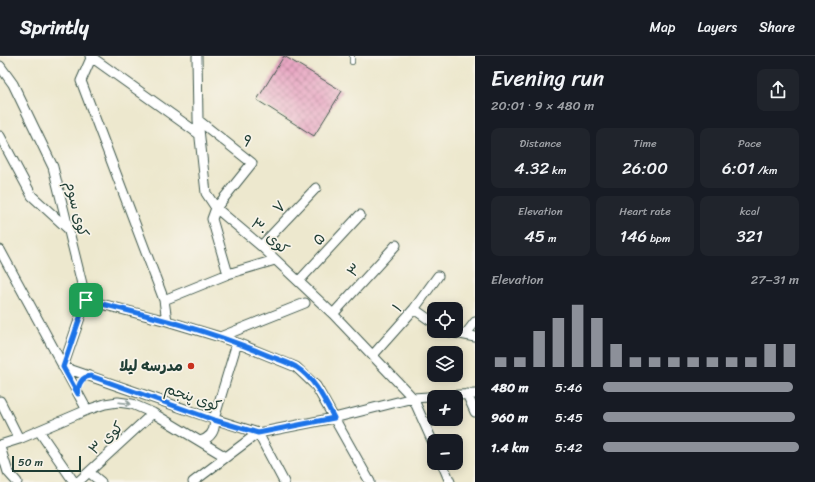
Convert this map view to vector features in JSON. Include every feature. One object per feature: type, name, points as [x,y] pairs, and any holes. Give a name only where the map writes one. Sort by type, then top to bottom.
[{"type":"street","points":[[167,321],[164,300],[80,81],[91,56],[199,134]]},
{"type":"street","name":"کوی ۳۰","points":[[197,56],[198,120],[206,193],[216,208],[261,246],[333,314],[413,398],[429,434]]},
{"type":"street","name":"کوی سوم","points":[[0,66],[13,84],[52,167],[86,300]]},
{"type":"street","name":"۹","points":[[198,120],[252,162],[216,208]]},
{"type":"street","points":[[0,136],[32,196],[67,228]]},
{"type":"street","name":"۷","points":[[261,246],[316,188]]},
{"type":"street","points":[[216,208],[212,219],[228,274]]},
{"type":"street","name":"۵","points":[[299,282],[360,215]]},
{"type":"street","name":"۳","points":[[333,314],[396,245]]},
{"type":"street","points":[[0,250],[87,410]]},
{"type":"street","points":[[164,300],[228,274],[275,260]]},
{"type":"street","name":"۱","points":[[373,355],[414,309],[438,276]]},
{"type":"street","points":[[63,367],[86,300],[167,321],[237,343],[296,367],[316,386],[370,482]]},
{"type":"street","points":[[220,337],[305,303]]},
{"type":"street","points":[[414,309],[427,318]]},
{"type":"street","points":[[475,322],[465,335],[475,337]]},
{"type":"street","points":[[200,441],[205,440],[212,433],[214,428],[214,420],[237,343]]},
{"type":"street","name":"کوی پنجم","points":[[63,367],[214,420],[258,433]]},
{"type":"street","points":[[78,394],[80,381],[85,377],[91,376]]},
{"type":"street","points":[[194,482],[258,433],[334,418],[413,398],[471,394],[475,412]]},
{"type":"street","points":[[0,402],[19,439]]},
{"type":"street","points":[[16,482],[8,472],[0,446],[87,410],[105,404],[118,402],[132,404],[153,413],[226,457]]},
{"type":"street","name":"کوی ۳","points":[[78,482],[90,473],[153,413]]},
{"type":"street","points":[[39,431],[74,482]]},
{"type":"street","points":[[258,433],[284,482]]},
{"type":"street","points":[[445,470],[450,482]]},
{"type":"street","points":[[90,473],[101,482]]},
{"type":"lane","points":[[352,56],[352,62]]},
{"type":"building","points":[[284,56],[342,91],[314,136],[257,100]]},
{"type":"place","name":"مدرسه لیلا","points":[[191,366]]},
{"type":"route","points":[[86,300],[167,321],[220,337],[296,367],[316,386],[334,418],[258,433],[214,420],[91,376],[85,377],[80,381],[78,394],[63,367],[86,300]]}]
